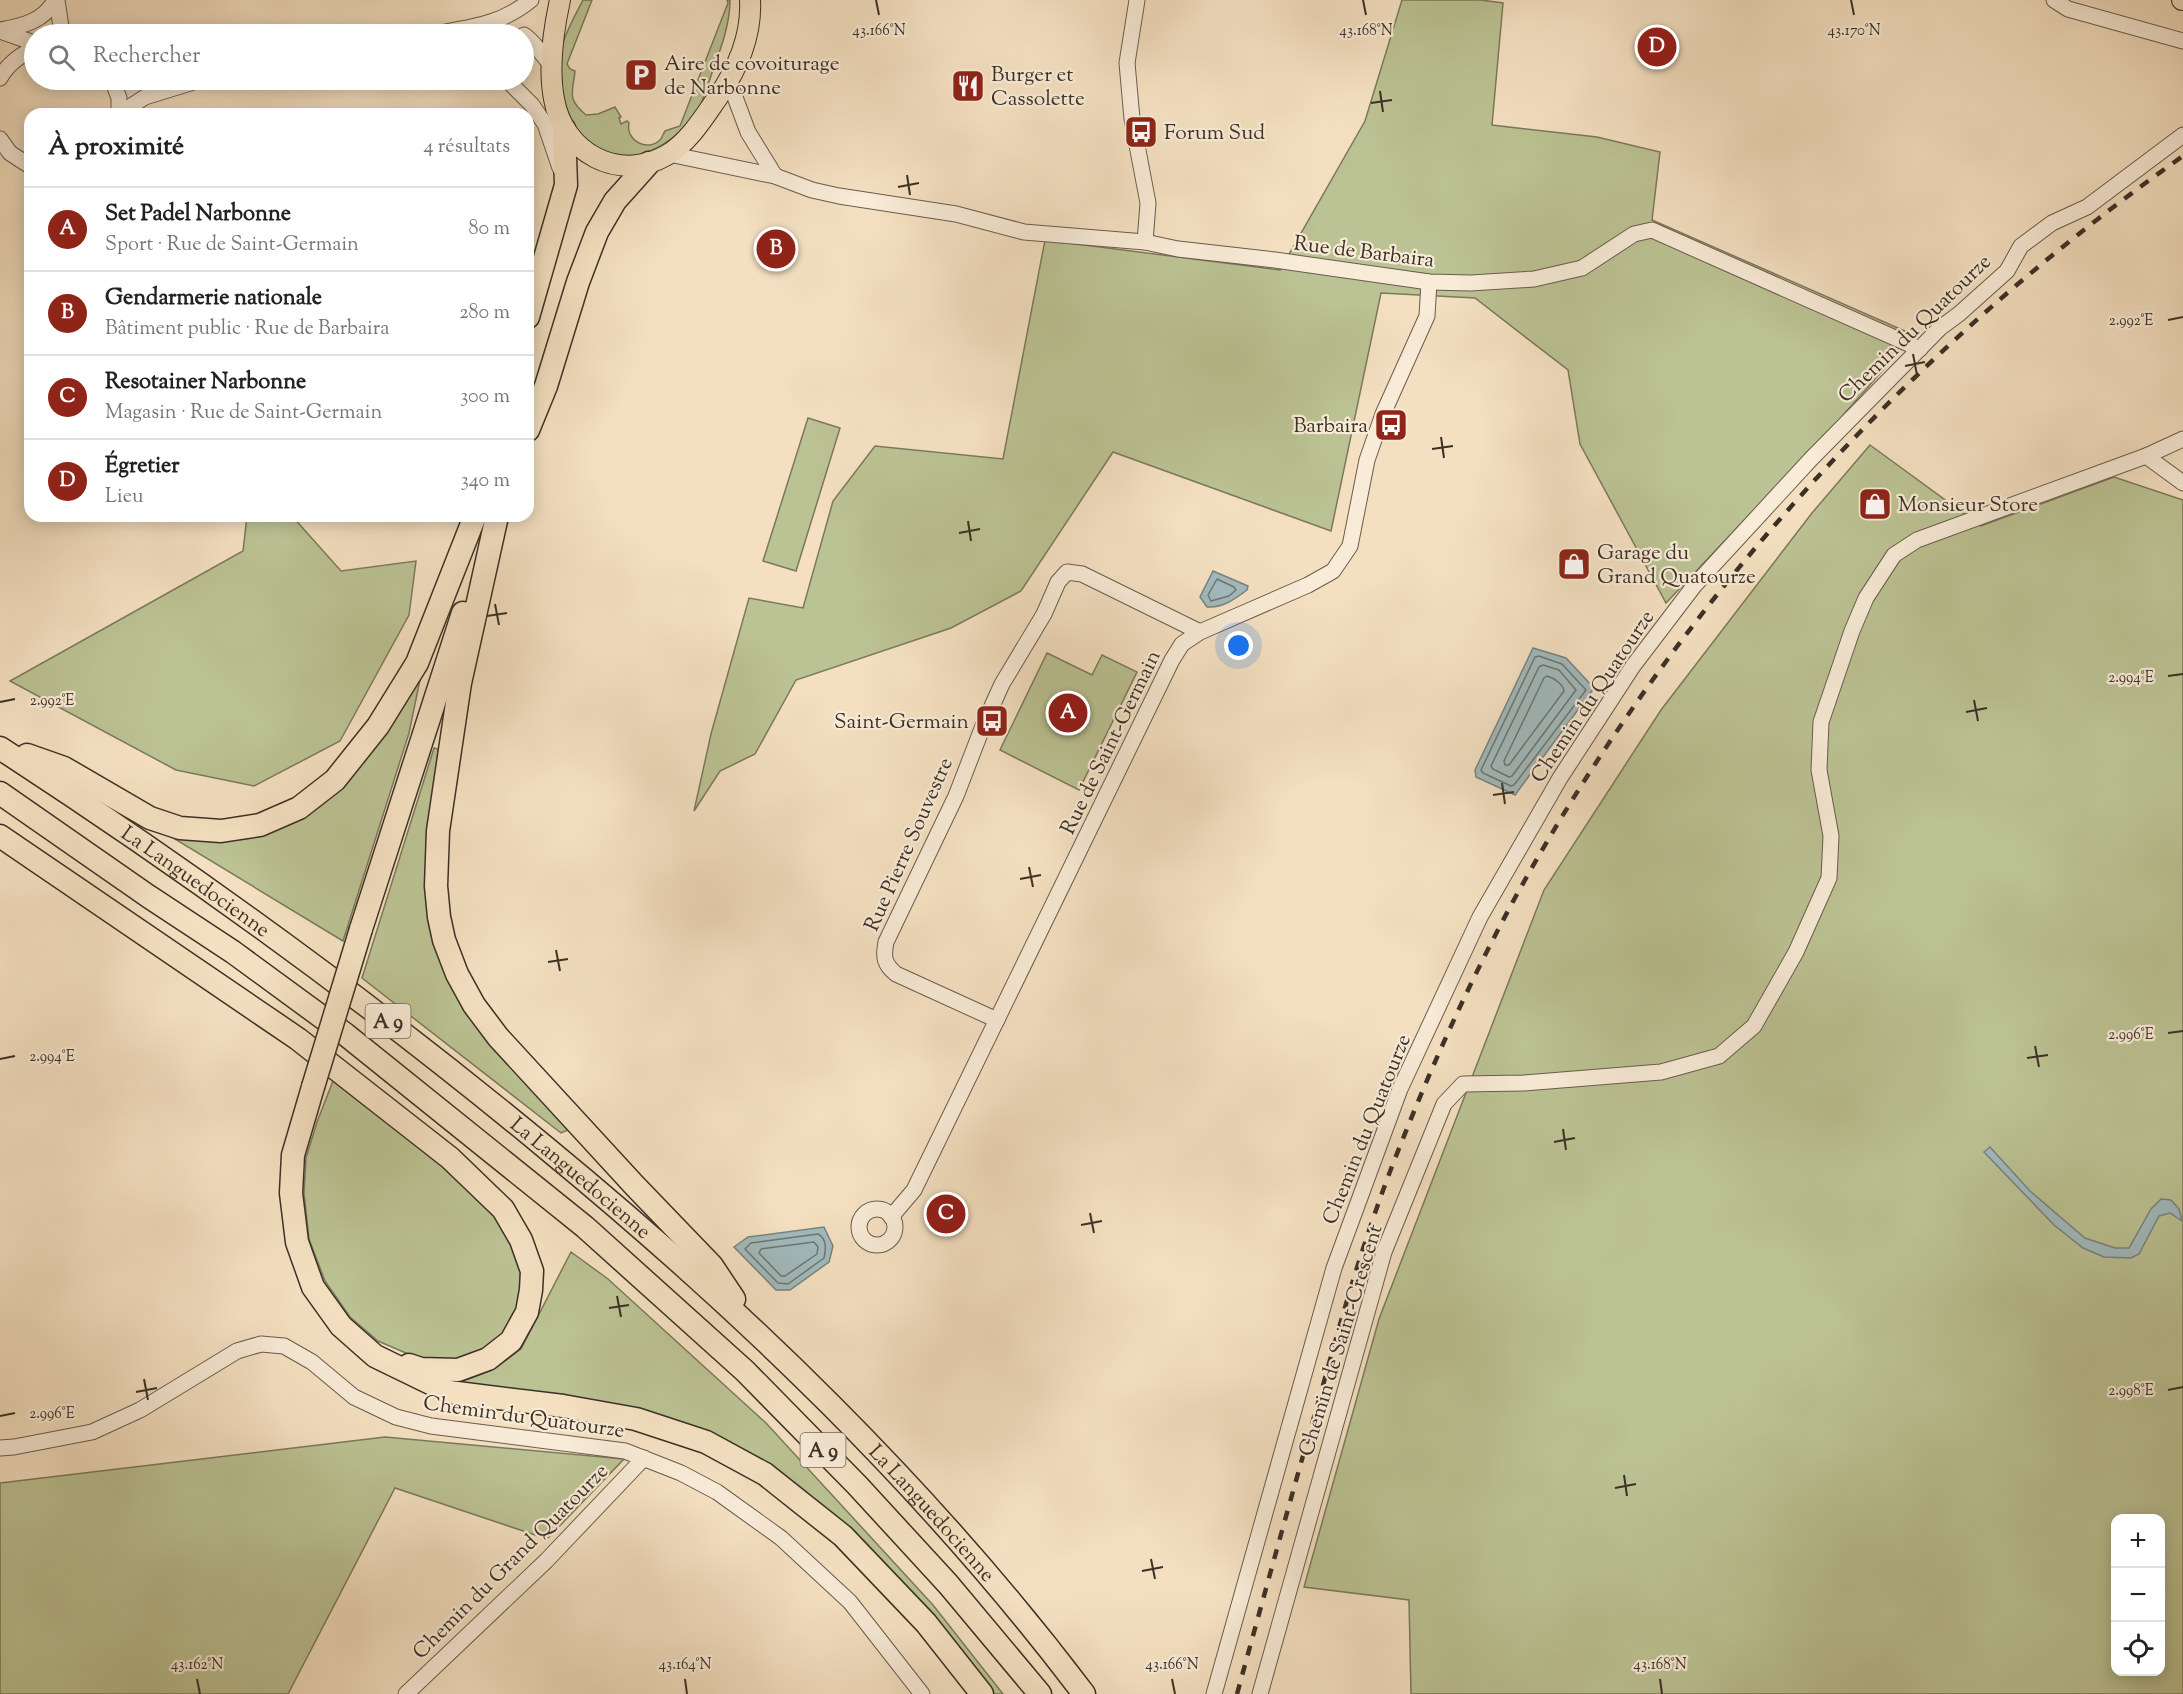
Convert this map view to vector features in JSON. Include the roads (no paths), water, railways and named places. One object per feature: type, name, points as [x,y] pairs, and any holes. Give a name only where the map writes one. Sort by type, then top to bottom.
[{"type":"highway","points":[[534,296],[566,185],[564,129]]},
{"type":"highway","points":[[534,415],[546,386],[578,282],[597,232],[615,201],[659,159]]},
{"type":"highway","points":[[0,747],[64,768],[150,818],[180,828],[221,831],[260,825],[299,808],[335,780],[378,726],[417,663],[475,522]]},
{"type":"highway","points":[[445,668],[476,522]]},
{"type":"highway","points":[[494,522],[361,929],[294,1155],[291,1193],[297,1242],[314,1287],[341,1326],[375,1356],[449,1392],[563,1406],[636,1419],[706,1442],[765,1474],[843,1536],[926,1623],[982,1694]]},
{"type":"highway","points":[[495,522],[460,683],[438,831],[436,886],[444,940],[457,974],[474,1005],[498,1037],[634,1186],[712,1266],[752,1326]]},
{"type":"highway","name":"La Languedocienne","points":[[0,747],[115,823],[284,943],[482,1095],[618,1207],[752,1326],[890,1465],[994,1583],[1084,1694]]},
{"type":"highway","name":"La Languedocienne","points":[[0,793],[233,952],[345,1034],[585,1227],[745,1371],[857,1485],[948,1584],[1040,1694]]},
{"type":"highway","points":[[0,836],[298,1039],[450,1158],[502,1209],[522,1240],[532,1271],[527,1312],[512,1341],[488,1359],[458,1370],[421,1369],[375,1356]]},
{"type":"main road","points":[[560,0],[554,30],[552,65],[554,100],[564,129],[584,151],[601,162],[620,166],[659,159],[698,127],[729,81],[745,49],[751,14],[750,0]]},
{"type":"street","points":[[27,24],[49,11],[56,0]]},
{"type":"street","points":[[56,0],[60,24]]},
{"type":"street","points":[[486,24],[511,15],[531,0]]},
{"type":"street","points":[[1137,0],[1127,63],[1132,119],[1148,202],[1145,242]]},
{"type":"street","points":[[2054,0],[2068,9],[2183,41]]},
{"type":"street","points":[[0,30],[24,26]]},
{"type":"street","points":[[0,30],[24,39]]},
{"type":"street","points":[[534,41],[543,57],[552,65]]},
{"type":"street","points":[[0,78],[4,71],[24,53]]},
{"type":"street","points":[[729,81],[748,132],[775,176]]},
{"type":"street","points":[[115,90],[119,108]]},
{"type":"street","points":[[129,108],[145,98],[169,90]]},
{"type":"street","points":[[517,90],[532,105],[545,124],[566,185]]},
{"type":"street","name":"Chemin du Quatourze","points":[[1214,1694],[1334,1268],[1400,1089],[1480,917],[1560,778],[1634,666],[1694,586],[1811,459],[1940,328],[2007,271],[2021,246],[2052,223],[2087,207],[2183,135]]},
{"type":"street","points":[[0,139],[5,152],[24,163]]},
{"type":"street","name":"Rue de Barbaira","points":[[659,159],[775,176],[812,190],[956,214],[1024,232],[1145,242],[1178,249],[1430,282],[1471,283],[1534,279],[1582,268],[1634,234],[1652,230],[1920,349]]},
{"type":"street","name":"Rue de Saint-Germain","points":[[891,1217],[914,1190],[1172,660],[1182,644],[1200,632],[1308,585],[1333,571],[1350,546],[1367,460],[1383,414],[1427,316],[1430,282]]},
{"type":"street","name":"Chemin de Saint-Crescent","points":[[1260,1694],[1384,1252],[1444,1104],[1463,1084],[1524,1083],[1661,1072],[1719,1056],[1754,1026],[1796,952],[1828,878],[1831,837],[1819,770],[1821,722],[1852,631],[1866,598],[1894,555],[1917,540],[2146,456],[2183,439]]},
{"type":"street","points":[[2146,456],[2183,483]]},
{"type":"street","name":"Rue Pierre Souvestre","points":[[997,1020],[896,974],[887,966],[884,954],[886,942],[956,796],[979,735],[1002,684],[1044,614],[1058,582],[1067,572],[1082,574],[1200,632]]},
{"type":"street","name":"Chemin du Quatourze","points":[[0,1448],[92,1432],[140,1410],[237,1351],[261,1344],[284,1346],[312,1362],[354,1397],[396,1417],[431,1426],[625,1451],[674,1470],[717,1492],[781,1538],[850,1602],[922,1694]]},
{"type":"street","name":"Chemin du Grand Quatourze","points":[[406,1694],[546,1561],[644,1458]]},
{"type":"water","points":[[1213,571],[1248,586],[1247,590],[1224,604],[1207,607],[1200,597]]},
{"type":"water","points":[[1533,648],[1566,658],[1594,688],[1515,795],[1476,777],[1475,770]]},
{"type":"water","points":[[1990,1147],[2030,1191],[2085,1238],[2115,1248],[2129,1248],[2151,1209],[2161,1199],[2171,1200],[2179,1209],[2182,1221],[2170,1213],[2159,1216],[2139,1254],[2131,1258],[2104,1257],[2083,1248],[2054,1225],[1984,1152]]},
{"type":"water","points":[[824,1227],[833,1246],[829,1262],[790,1290],[776,1290],[734,1247],[748,1237]]},
{"type":"railway","points":[[1237,1694],[1358,1264],[1390,1171],[1441,1048],[1470,986],[1516,896],[1580,788],[1650,683],[1726,584],[1808,488],[1894,397],[1986,312],[2082,231],[2183,156]]},
{"type":"place","name":"Égretier","points":[[1657,47]]},
{"type":"place","name":"Aire de covoiturage de Narbonne","points":[[641,75]]},
{"type":"place","name":"Burger et Cassolette","points":[[968,86]]},
{"type":"place","name":"Forum Sud","points":[[1141,132]]},
{"type":"place","name":"Gendarmerie nationale","points":[[776,249]]},
{"type":"place","name":"Barbaira","points":[[1391,425]]},
{"type":"place","name":"Monsieur Store","points":[[1875,504]]},
{"type":"place","name":"Garage du Grand Quatourze","points":[[1574,564]]},
{"type":"place","name":"Set Padel Narbonne","points":[[1068,713]]},
{"type":"place","name":"Saint-Germain","points":[[992,721]]},
{"type":"place","name":"Resotainer Narbonne","points":[[946,1214]]}]
